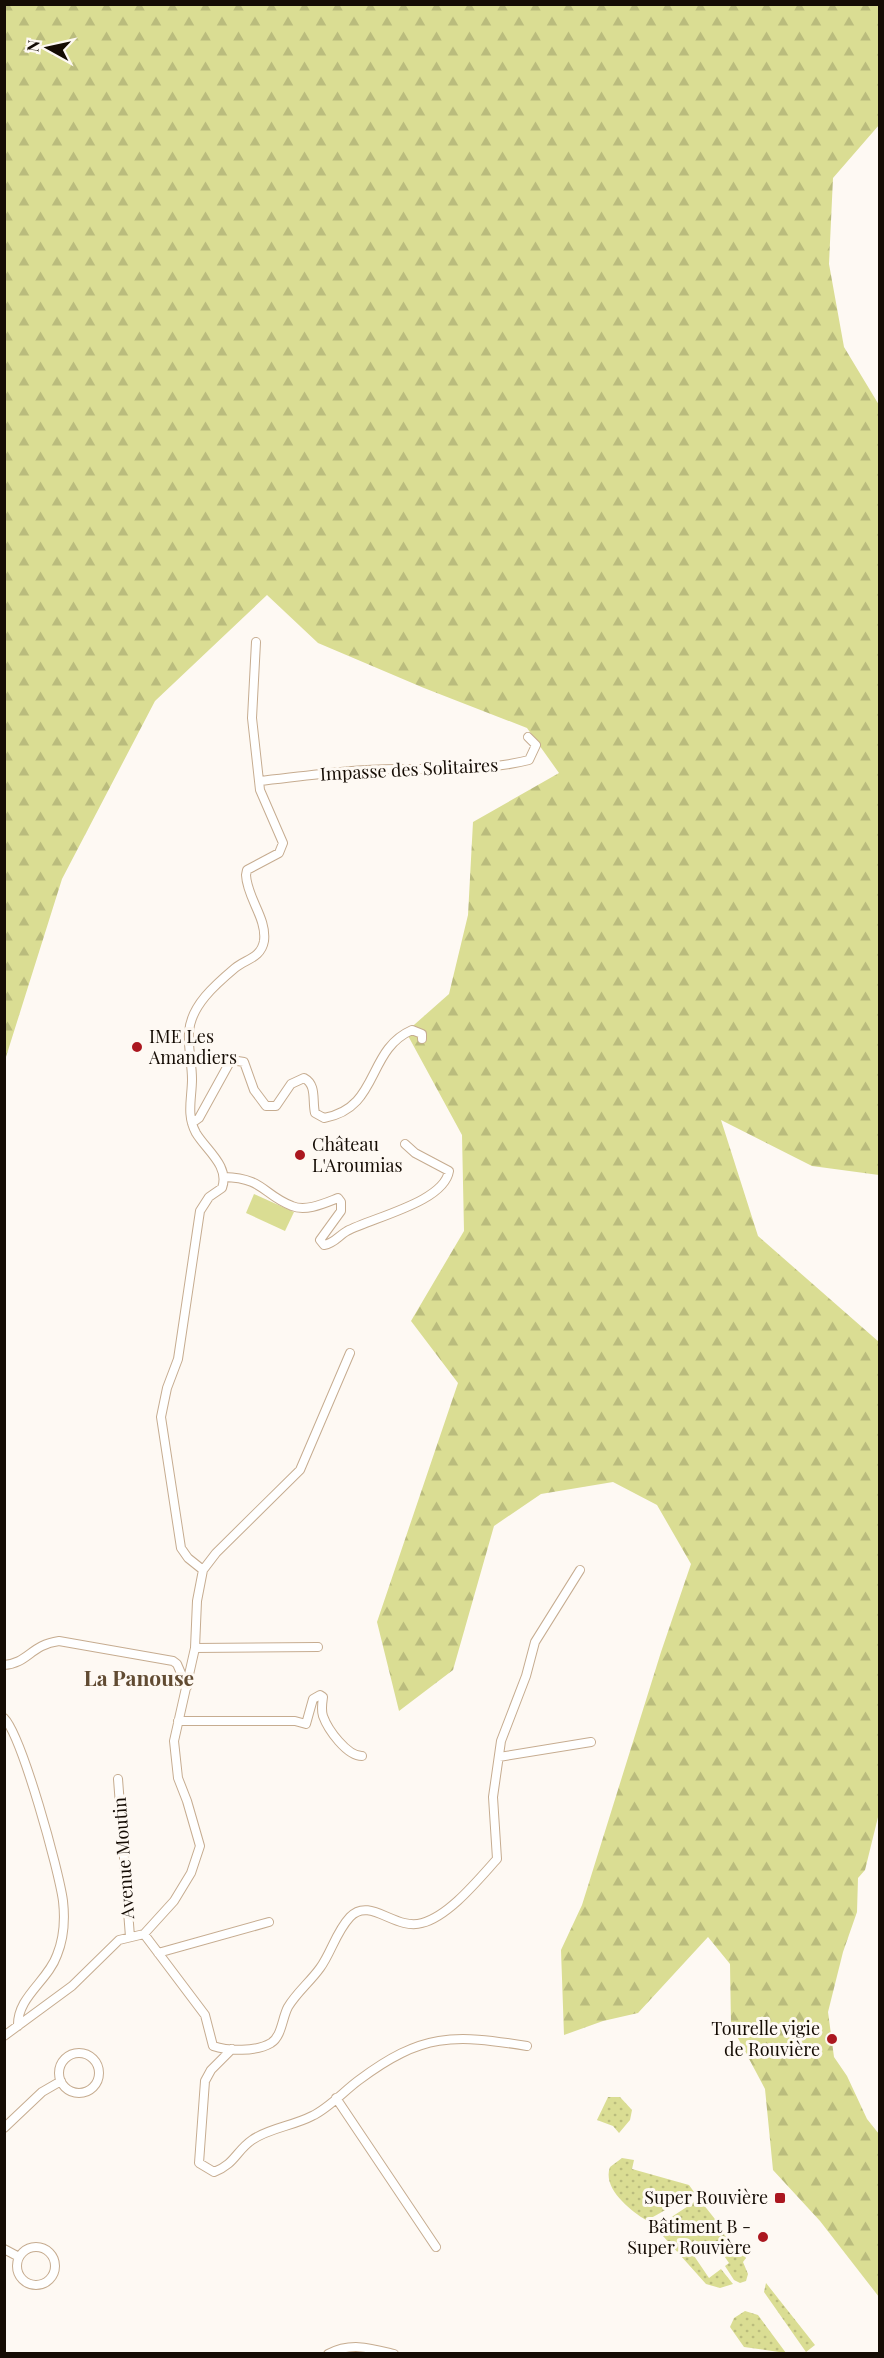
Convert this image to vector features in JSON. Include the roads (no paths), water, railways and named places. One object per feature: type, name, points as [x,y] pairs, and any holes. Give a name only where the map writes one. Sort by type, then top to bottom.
[{"type":"street","points":[[203,1570],[188,1558],[181,1548],[161,1417],[167,1388],[178,1359],[200,1211],[209,1197],[222,1188],[225,1177],[192,1123],[189,1107],[192,1080],[190,1025],[207,995],[237,966],[252,960],[263,946],[264,927],[246,875],[248,870],[282,850],[283,843],[265,806],[259,781],[252,708],[256,642]]},
{"type":"street","name":"Impasse des Solitaires","points":[[259,781],[396,769],[459,770],[517,763],[529,760],[535,752],[536,745],[528,737]]},
{"type":"street","points":[[192,1123],[200,1118],[231,1060],[244,1062],[254,1090],[266,1106],[276,1106],[297,1079],[309,1080],[313,1085],[315,1113],[324,1118],[344,1113],[370,1086],[377,1066],[397,1037],[412,1030],[422,1034],[422,1039]]},
{"type":"street","points":[[225,1177],[240,1177],[261,1185],[293,1207],[316,1205],[338,1198],[341,1202],[341,1211],[320,1240],[324,1245],[333,1244],[345,1232],[417,1202],[447,1182],[449,1171],[415,1153],[405,1144]]},
{"type":"street","points":[[4,2036],[72,1986],[110,1947],[130,1937],[144,1934],[174,1901],[198,1857],[198,1837],[175,1761],[174,1741],[195,1648],[196,1601],[203,1570],[216,1552],[300,1470],[350,1353]]},
{"type":"street","points":[[144,1934],[205,2015],[210,2043],[218,2048],[256,2048],[272,2043],[296,1994],[322,1966],[351,1916],[365,1910],[374,1911],[396,1923],[421,1924],[442,1913],[467,1892],[497,1859],[493,1797],[503,1733],[523,1684],[535,1642],[580,1570]]},
{"type":"street","points":[[4,1665],[17,1664],[41,1645],[59,1641],[173,1661],[177,1664],[187,1687]]},
{"type":"street","points":[[195,1648],[318,1647]]},
{"type":"street","points":[[178,1721],[295,1720],[306,1724],[313,1699],[320,1695],[323,1697],[321,1708],[325,1721],[350,1754],[362,1756]]},
{"type":"street","points":[[4,1718],[12,1728],[27,1771],[63,1908],[63,1926],[57,1956],[19,2009],[18,2026]]},
{"type":"street","points":[[499,1757],[591,1742]]},
{"type":"street","name":"Avenue Moutin","points":[[118,1779],[130,1937]]},
{"type":"street","points":[[158,1953],[269,1922]]},
{"type":"street","points":[[232,2049],[211,2070],[202,2090],[198,2163],[214,2172],[225,2168],[252,2140],[313,2116],[410,2048],[439,2039],[481,2038],[527,2046]]},
{"type":"street","points":[[80,2053],[93,2059],[96,2064],[98,2078],[95,2084],[84,2092],[70,2091],[61,2081],[60,2068],[67,2056],[80,2053]]},
{"type":"street","points":[[4,2128],[42,2092],[61,2081]]},
{"type":"street","points":[[336,2098],[436,2247]]},
{"type":"street","points":[[32,2247],[45,2249],[55,2263],[51,2277],[37,2285],[26,2282],[17,2270],[19,2257],[32,2247]]},
{"type":"street","points":[[4,2249],[19,2257]]},
{"type":"street","points":[[328,2354],[338,2349],[358,2346],[394,2354]]},
{"type":"place","name":"IME Les Amandiers","points":[[137,1047]]},
{"type":"place","name":"Château L'Aroumias","points":[[300,1155]]},
{"type":"place","name":"Tourelle vigie de Rouvière","points":[[832,2039]]},
{"type":"place","name":"Super Rouvière","points":[[780,2198]]},
{"type":"place","name":"Bâtiment B - Super Rouvière","points":[[763,2237]]},
{"type":"district","name":"La Panouse","points":[[139,1679]]}]
